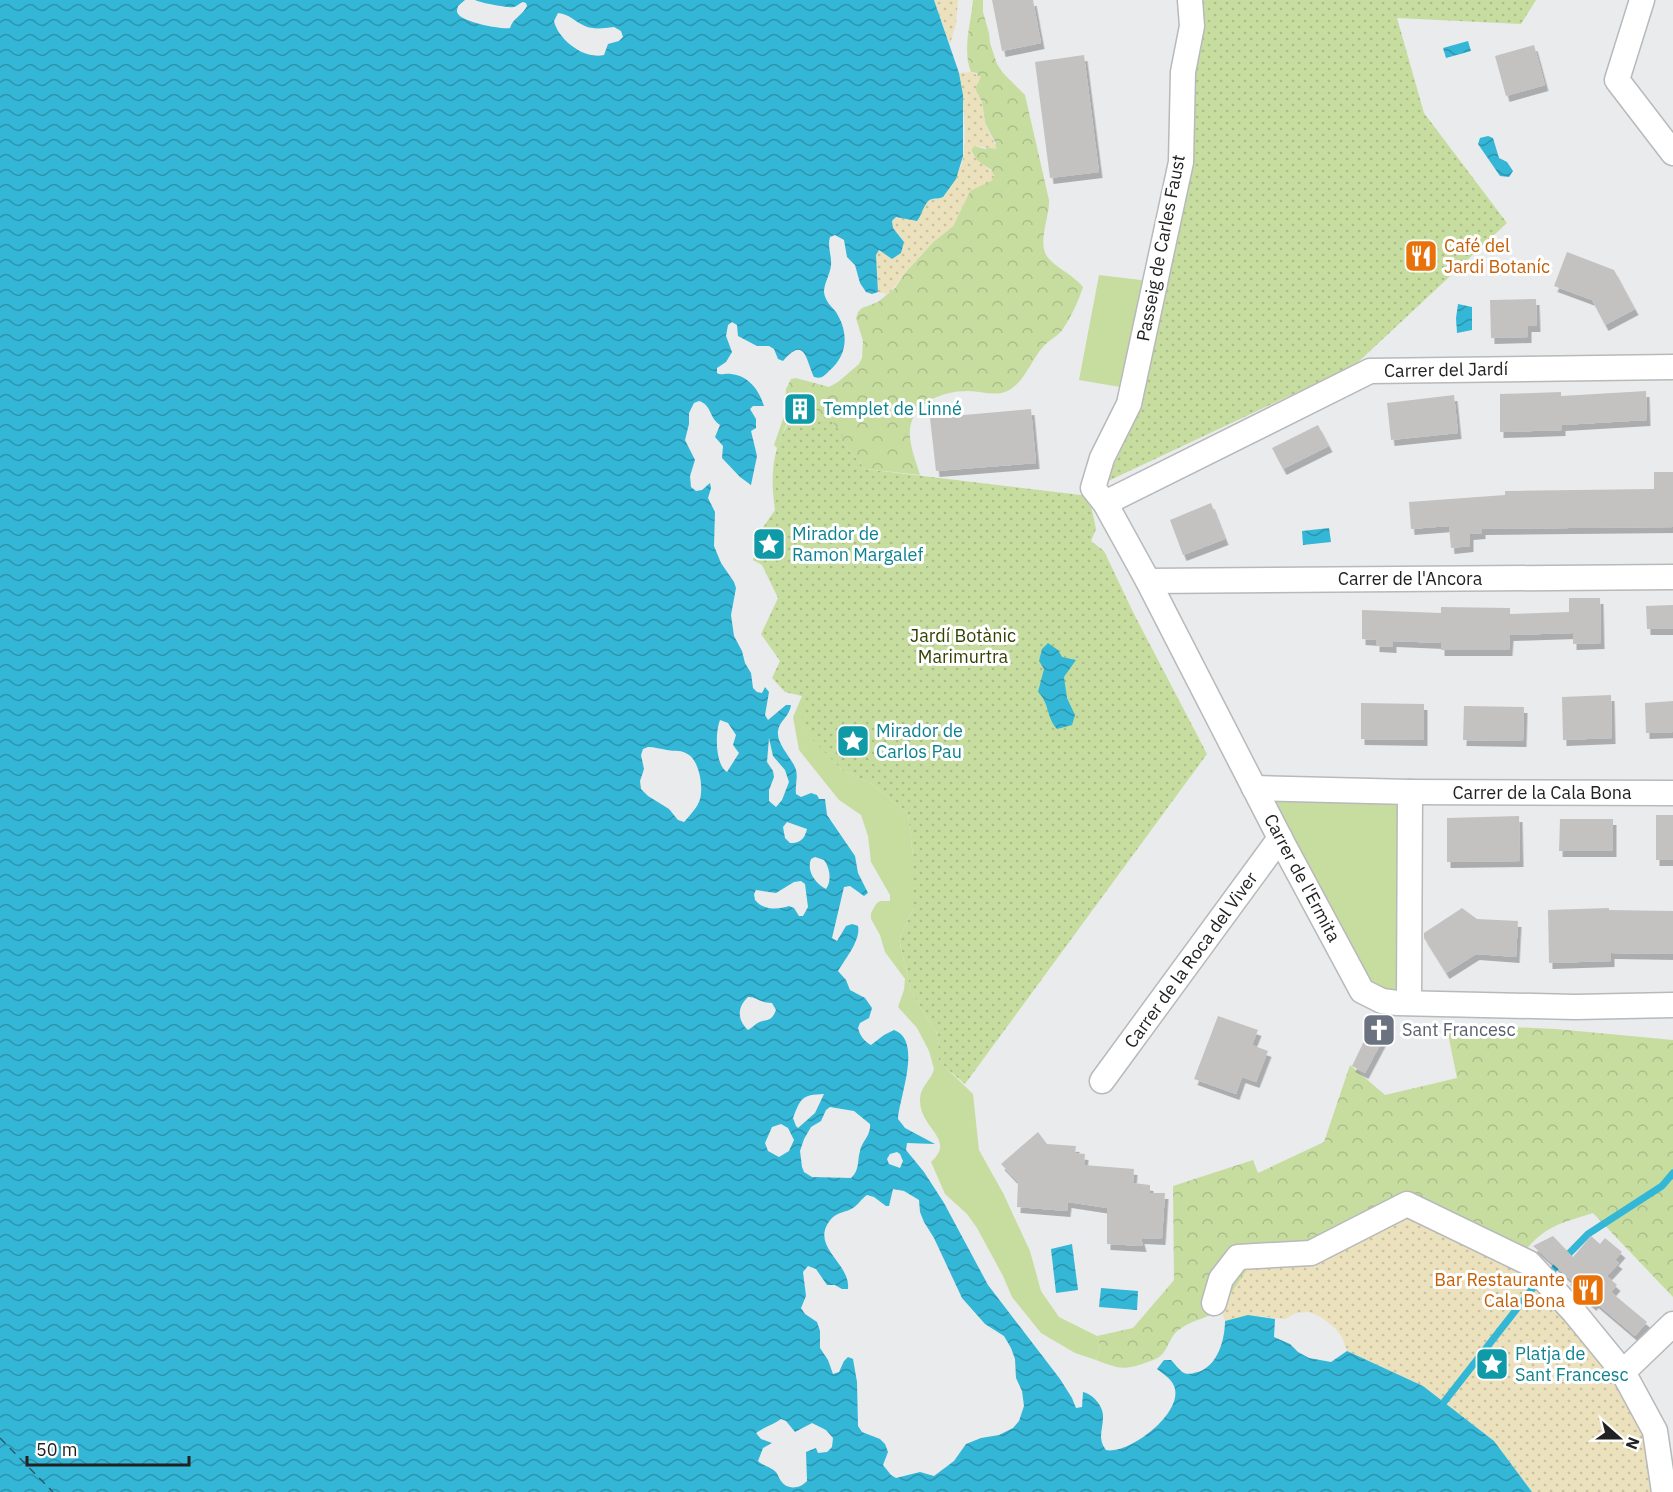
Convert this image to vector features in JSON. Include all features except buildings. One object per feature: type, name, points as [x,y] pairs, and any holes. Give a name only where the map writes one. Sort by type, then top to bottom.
[{"type":"street","name":"Passeig de Carles Faust","points":[[1099,496],[1102,458],[1129,404],[1181,162],[1183,72],[1192,26],[1190,0]]},
{"type":"street","points":[[1642,0],[1617,80],[1673,153]]},
{"type":"street","name":"Carrer del Jardí","points":[[1099,496],[1370,371],[1673,368]]},
{"type":"street","name":"Carrer de l'Ermita","points":[[1099,496],[1148,581],[1280,838],[1362,991],[1382,1002],[1575,1007],[1673,1005]]},
{"type":"street","name":"Carrer de l'Ancora","points":[[1148,581],[1673,577]]},
{"type":"street","name":"Carrer de la Cala Bona","points":[[1254,788],[1410,792],[1673,793]]},
{"type":"street","points":[[1409,1003],[1410,792]]},
{"type":"street","name":"Carrer de la Roca del Viver","points":[[1102,1081],[1280,838]]},
{"type":"street","points":[[1214,1303],[1221,1279],[1238,1257],[1311,1253],[1407,1204],[1529,1263],[1574,1312],[1623,1372],[1655,1431],[1664,1492]]},
{"type":"street","points":[[1623,1372],[1673,1324]]},
{"type":"green space","points":[[973,0],[983,0],[983,12],[997,64],[1025,95],[1049,200],[1044,247],[1050,260],[1083,287],[1077,303],[1063,329],[1043,347],[1022,379],[1011,389],[996,394],[968,391],[945,394],[934,398],[917,411],[910,431],[912,448],[920,475],[865,469],[840,439],[828,416],[821,419],[813,407],[791,412],[777,448],[774,445],[784,416],[786,389],[791,379],[796,378],[829,387],[859,364],[862,358],[863,341],[856,318],[858,312],[878,302],[895,288],[904,274],[933,242],[953,226],[970,191],[979,186],[992,170],[977,161],[971,150],[974,146],[985,149],[996,144],[985,123],[982,102],[976,91],[979,81],[977,73],[971,72],[968,63],[967,45]]},
{"type":"green space","points":[[1197,0],[1536,0],[1521,24],[1397,18],[1424,113],[1507,223],[1355,365],[1106,482],[1132,426],[1145,382]]},
{"type":"green space","points":[[1099,275],[1149,281],[1126,388],[1079,380]]},
{"type":"green space","name":"Jardí Botànic Marimurtra","points":[[804,402],[813,407],[821,419],[828,415],[843,436],[840,439],[865,469],[1089,496],[1096,529],[1091,541],[1104,551],[1207,754],[965,1084],[939,1062],[938,1035],[911,991],[899,939],[913,909],[913,856],[908,814],[872,784],[842,770],[812,739],[802,726],[802,696],[785,692],[772,678],[780,661],[761,634],[778,598],[762,565],[753,560],[759,533],[775,510],[773,479],[777,448],[791,407],[796,403]]},
{"type":"green space","points":[[802,696],[802,726],[842,770],[872,784],[908,814],[913,856],[913,909],[899,939],[911,991],[938,1035],[940,1062],[973,1094],[979,1150],[1003,1193],[1030,1251],[1041,1291],[1059,1317],[1097,1336],[1100,1347],[1096,1360],[1075,1353],[1041,1333],[1012,1297],[977,1228],[967,1214],[945,1194],[931,1162],[938,1154],[939,1139],[925,1118],[920,1099],[934,1069],[929,1051],[917,1028],[898,1007],[905,979],[885,952],[880,935],[871,919],[871,913],[876,904],[880,901],[890,901],[890,895],[871,862],[868,836],[861,815],[839,800],[799,750],[793,717]]},
{"type":"green space","points":[[1254,788],[1410,792],[1409,1003],[1382,1001]]},
{"type":"green space","points":[[1446,1024],[1556,1029],[1673,1040],[1673,1297],[1593,1213],[1559,1224],[1542,1234],[1517,1261],[1221,1308],[1177,1331],[1158,1358],[1125,1368],[1096,1360],[1100,1347],[1097,1336],[1133,1328],[1174,1280],[1173,1186],[1253,1160],[1258,1173],[1324,1142],[1350,1065],[1385,1095],[1457,1078]]},
{"type":"sand","points":[[934,0],[958,0],[956,24],[950,44]]},
{"type":"sand","points":[[971,72],[981,77],[976,91],[982,102],[985,123],[997,149],[974,146],[971,151],[995,176],[991,181],[970,191],[953,226],[933,242],[891,291],[887,294],[878,292],[876,255],[879,250],[892,259],[901,253],[904,242],[893,228],[892,221],[932,199],[938,199],[960,168],[965,135],[959,73]]},
{"type":"sand","name":"Platja de Sant Francesc","points":[[1402,1214],[1517,1261],[1620,1376],[1650,1438],[1657,1492],[1532,1492],[1494,1441],[1423,1386],[1347,1351],[1342,1337],[1321,1317],[1309,1312],[1296,1313],[1285,1319],[1248,1315],[1225,1321],[1221,1308],[1249,1267]]},
{"type":"water","points":[[0,0],[465,0],[457,10],[462,18],[483,25],[510,28],[527,6],[526,3],[511,7],[475,0],[934,0],[959,73],[963,95],[963,156],[956,179],[943,197],[929,200],[917,221],[896,217],[892,221],[893,228],[904,242],[901,253],[892,259],[879,250],[876,255],[878,292],[872,294],[866,292],[860,283],[855,265],[847,257],[844,240],[835,235],[830,237],[831,265],[824,292],[827,301],[840,320],[845,336],[840,358],[823,377],[814,377],[804,353],[800,350],[796,350],[783,361],[778,359],[774,349],[769,346],[757,346],[738,336],[737,325],[732,322],[728,325],[726,336],[732,352],[726,362],[717,368],[717,373],[737,375],[748,381],[756,389],[764,406],[753,406],[750,409],[756,419],[756,428],[751,431],[757,456],[751,485],[722,458],[723,446],[715,437],[720,425],[706,405],[699,401],[694,403],[689,413],[685,440],[695,460],[690,476],[691,487],[696,491],[702,490],[710,483],[708,498],[715,512],[714,546],[736,588],[731,615],[734,636],[751,673],[753,688],[762,693],[765,687],[769,692],[765,715],[768,720],[786,705],[791,705],[780,724],[778,736],[796,770],[796,794],[801,797],[811,793],[817,795],[819,799],[825,799],[827,815],[855,856],[858,873],[868,893],[864,896],[850,886],[844,887],[832,938],[837,941],[846,926],[852,924],[858,926],[855,943],[838,971],[846,980],[850,990],[865,998],[872,1008],[869,1018],[860,1023],[858,1028],[863,1038],[871,1045],[894,1030],[903,1036],[907,1045],[907,1070],[898,1119],[905,1128],[935,1144],[907,1143],[906,1150],[924,1172],[944,1203],[988,1285],[1060,1379],[1076,1408],[1082,1407],[1083,1392],[1094,1398],[1100,1405],[1103,1413],[1101,1438],[1106,1450],[1116,1450],[1141,1439],[1153,1430],[1171,1408],[1175,1396],[1173,1383],[1157,1369],[1164,1360],[1171,1360],[1186,1374],[1205,1369],[1219,1351],[1224,1336],[1225,1321],[1248,1315],[1275,1319],[1274,1337],[1290,1344],[1309,1358],[1331,1362],[1347,1351],[1423,1386],[1494,1441],[1532,1492],[0,1492]],"holes":[[[558,13],[588,27],[614,27],[621,31],[623,37],[619,41],[608,44],[604,55],[597,56],[573,47],[554,21]],[[720,720],[728,723],[736,735],[733,745],[739,753],[727,772],[720,763],[717,740]],[[769,738],[773,756],[785,770],[789,782],[782,800],[776,807],[769,801],[769,790],[774,777],[767,762]],[[648,747],[683,752],[693,759],[699,771],[701,793],[697,806],[684,822],[678,820],[669,809],[641,789],[640,781],[644,769],[641,755],[643,749]],[[787,822],[807,829],[803,838],[797,842],[790,843],[785,838],[783,827]],[[815,857],[824,860],[830,874],[826,889],[819,884],[810,868],[811,859]],[[801,881],[805,884],[808,907],[803,916],[799,916],[794,908],[789,906],[780,908],[762,906],[755,900],[756,890],[776,893],[794,882]],[[751,997],[772,1003],[776,1010],[770,1019],[759,1022],[748,1030],[740,1018],[740,1009],[744,1001]],[[824,1094],[815,1113],[798,1128],[793,1118],[800,1102],[806,1097]],[[830,1107],[854,1111],[870,1124],[869,1132],[860,1151],[857,1169],[851,1178],[812,1177],[804,1172],[800,1151],[811,1127],[821,1121]],[[781,1124],[788,1128],[794,1140],[789,1151],[779,1157],[768,1151],[765,1143],[772,1127]],[[897,1152],[900,1154],[903,1161],[900,1168],[889,1164],[887,1159],[890,1154]],[[893,1189],[904,1191],[919,1200],[924,1222],[962,1298],[985,1324],[1004,1336],[1011,1348],[1015,1359],[1016,1378],[1022,1391],[1024,1406],[1019,1421],[1013,1428],[999,1435],[981,1438],[966,1444],[954,1461],[934,1476],[920,1472],[896,1478],[883,1465],[888,1452],[885,1444],[880,1439],[862,1432],[858,1426],[857,1382],[853,1359],[848,1357],[839,1372],[833,1374],[820,1348],[820,1331],[817,1322],[805,1314],[801,1308],[806,1296],[803,1272],[808,1266],[816,1269],[827,1285],[848,1289],[843,1270],[827,1246],[824,1237],[826,1228],[834,1216],[853,1208],[867,1195],[889,1206]],[[781,1419],[786,1421],[795,1432],[812,1423],[826,1430],[833,1438],[832,1447],[827,1452],[818,1453],[816,1448],[806,1452],[807,1481],[794,1487],[787,1486],[776,1472],[758,1461],[763,1448],[772,1443],[761,1439],[756,1433]]]},
{"type":"water","points":[[1468,41],[1471,51],[1446,58],[1443,48]]},
{"type":"water","points":[[1488,136],[1493,138],[1499,158],[1507,162],[1513,171],[1509,177],[1500,176],[1478,144],[1480,138]]},
{"type":"water","points":[[1458,304],[1472,307],[1472,330],[1457,333]]},
{"type":"water","points":[[1329,528],[1331,542],[1303,545],[1302,531]]},
{"type":"water","points":[[1048,643],[1058,650],[1062,657],[1076,660],[1064,677],[1067,698],[1075,715],[1072,725],[1057,729],[1038,692],[1044,669],[1039,661],[1042,649]]},
{"type":"water","points":[[1072,1244],[1078,1290],[1056,1293],[1051,1249]]},
{"type":"water","points":[[1101,1288],[1138,1291],[1137,1310],[1099,1307]]},
{"type":"waterway","points":[[1552,1271],[1588,1234],[1662,1186],[1673,1173]]},
{"type":"waterway","points":[[1444,1402],[1533,1288]]},
{"type":"ferry route","points":[[0,1438],[53,1492]]},
{"type":"place","name":"Café del Jardi Botaníc","points":[[1421,256]]},
{"type":"place","name":"Templet de Linné","points":[[800,409]]},
{"type":"place","name":"Mirador de Ramon Margalef","points":[[769,544]]},
{"type":"place","name":"Mirador de Carlos Pau","points":[[853,741]]},
{"type":"place","name":"Sant Francesc","points":[[1379,1030]]},
{"type":"place","name":"Bar Restaurante Cala Bona","points":[[1588,1290]]},
{"type":"place","name":"Platja de Sant Francesc","points":[[1492,1364]]}]
